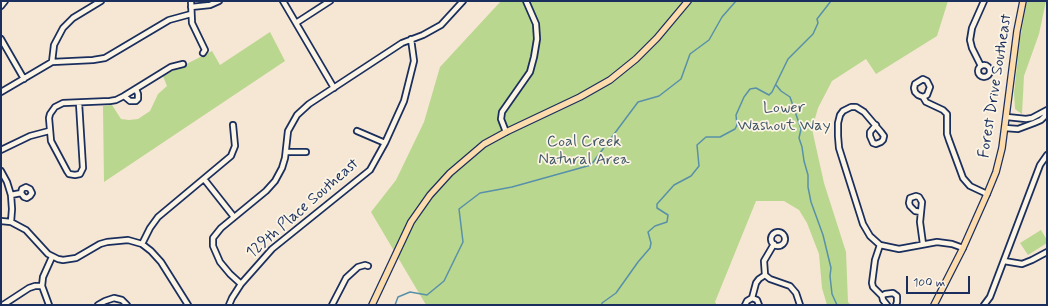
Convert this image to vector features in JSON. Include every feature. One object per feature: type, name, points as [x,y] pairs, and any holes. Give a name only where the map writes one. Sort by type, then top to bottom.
[{"type":"main road","points":[[372,305],[412,222],[430,195],[450,173],[475,151],[506,132],[580,97],[610,80],[636,60],[657,38],[688,1]]},
{"type":"main road","name":"Forest Drive Southeast","points":[[934,305],[963,248],[996,172],[1007,117],[1017,31],[1023,1]]},
{"type":"street","points":[[1,6],[6,1]]},
{"type":"street","points":[[52,62],[54,45],[63,28],[73,18],[101,1]]},
{"type":"street","points":[[191,1],[191,14],[194,28],[205,50],[203,53]]},
{"type":"street","points":[[191,7],[210,6],[219,1]]},
{"type":"street","points":[[283,1],[334,88]]},
{"type":"street","points":[[296,23],[330,1]]},
{"type":"street","points":[[241,284],[225,268],[215,252],[213,238],[218,231],[275,182],[282,168],[286,152],[286,138],[293,120],[309,104],[402,43],[423,35],[441,25],[463,1]]},
{"type":"street","points":[[506,132],[501,119],[502,112],[530,72],[537,39],[536,24],[526,1]]},
{"type":"street","points":[[981,66],[974,54],[970,40],[972,28],[984,1]]},
{"type":"street","points":[[1,92],[52,62],[105,58],[169,20],[191,14]]},
{"type":"street","points":[[1,39],[24,78]]},
{"type":"street","name":"129th Place Southeast","points":[[229,305],[241,284],[272,249],[352,184],[367,174],[374,164],[385,143],[408,90],[414,61],[411,39]]},
{"type":"street","points":[[79,103],[83,164],[80,174],[72,175],[67,171],[53,145],[50,131],[50,114],[55,107],[63,103],[110,101],[124,96],[171,67],[177,64],[183,64]]},
{"type":"street","points":[[124,96],[130,101],[136,101],[138,99],[138,94],[136,88]]},
{"type":"street","points":[[923,97],[926,102],[943,110],[947,114],[947,134],[966,183],[987,194]]},
{"type":"street","points":[[876,125],[864,112],[856,107],[846,108],[840,115],[838,123],[839,148],[863,224],[870,236],[880,245],[890,248],[899,249],[923,244],[944,242],[963,248]]},
{"type":"street","points":[[1007,117],[1026,119],[1032,118],[1047,110]]},
{"type":"street","points":[[1005,128],[1018,129],[1034,124],[1046,115],[1047,110]]},
{"type":"street","points":[[142,244],[150,228],[158,217],[231,156],[234,150],[235,140],[233,125]]},
{"type":"street","points":[[357,130],[385,143]]},
{"type":"street","points":[[1,150],[30,136],[50,131]]},
{"type":"street","points":[[286,152],[306,152]]},
{"type":"street","points":[[984,305],[990,297],[1040,165],[1047,155]]},
{"type":"street","points":[[1,171],[7,182],[11,195],[12,216],[10,222]]},
{"type":"street","points":[[204,179],[234,217]]},
{"type":"street","points":[[11,195],[21,193]]},
{"type":"street","points":[[921,212],[921,235],[923,244]]},
{"type":"street","points":[[1,221],[10,222],[29,233],[52,257],[63,260],[70,260],[100,244],[114,240],[128,240],[142,244],[161,262],[188,305]]},
{"type":"street","points":[[774,244],[764,261],[765,274],[770,279],[790,286],[796,293],[800,305]]},
{"type":"street","points":[[880,245],[874,260],[872,283],[876,291],[882,296],[887,305]]},
{"type":"street","points":[[1004,261],[1022,264],[1047,252]]},
{"type":"street","points":[[49,305],[42,286],[43,277],[52,257]]},
{"type":"street","points":[[332,305],[346,278],[358,267],[365,265],[368,266]]},
{"type":"street","points":[[745,305],[748,299],[752,298],[756,283],[765,274]]},
{"type":"street","points":[[3,305],[29,288],[42,286]]},
{"type":"street","points":[[882,296],[893,292],[897,296],[896,305]]},
{"type":"street","points":[[98,305],[114,298],[122,300],[127,305]]},
{"type":"street","points":[[752,298],[757,300],[759,305]]},
{"type":"green space","name":"Coal Creek Natural Area","points":[[501,1],[948,1],[937,36],[876,74],[866,59],[832,81],[818,108],[812,129],[824,183],[846,252],[848,302],[851,305],[827,305],[822,288],[819,254],[807,223],[799,210],[784,201],[756,201],[715,302],[717,305],[426,305],[371,212],[396,180],[424,122],[440,67]]},
{"type":"green space","points":[[1027,1],[1046,1],[1039,34],[1024,76],[1022,114],[1015,109],[1014,93],[1020,39]]},
{"type":"green space","points":[[270,32],[285,61],[104,182],[103,106],[112,105],[121,119],[138,119],[150,111],[158,94],[167,86],[163,76],[212,51],[220,65]]},
{"type":"green space","points":[[1041,230],[1047,240],[1047,243],[1028,255],[1020,243]]},
{"type":"waterway","points":[[395,305],[398,297],[410,292],[427,295],[444,281],[463,242],[459,209],[480,193],[512,187],[591,165],[638,102],[659,96],[681,79],[690,54],[709,40],[722,17],[736,1]]},
{"type":"waterway","points":[[602,305],[602,303],[616,293],[650,248],[651,243],[648,232],[655,226],[667,222],[668,215],[657,208],[657,204],[674,185],[691,176],[699,166],[697,145],[706,137],[720,137],[735,129],[737,125],[736,115],[744,97],[750,89],[756,88],[769,95],[772,92],[788,59],[813,34],[818,23],[817,19],[831,1]]},
{"type":"waterway","points":[[776,85],[781,91],[790,97],[801,129],[799,138],[808,175],[808,187],[811,202],[823,235],[831,268],[830,276],[832,294],[837,305]]},
{"type":"park label","name":"Lower Washout Way","points":[[784,118]]}]
